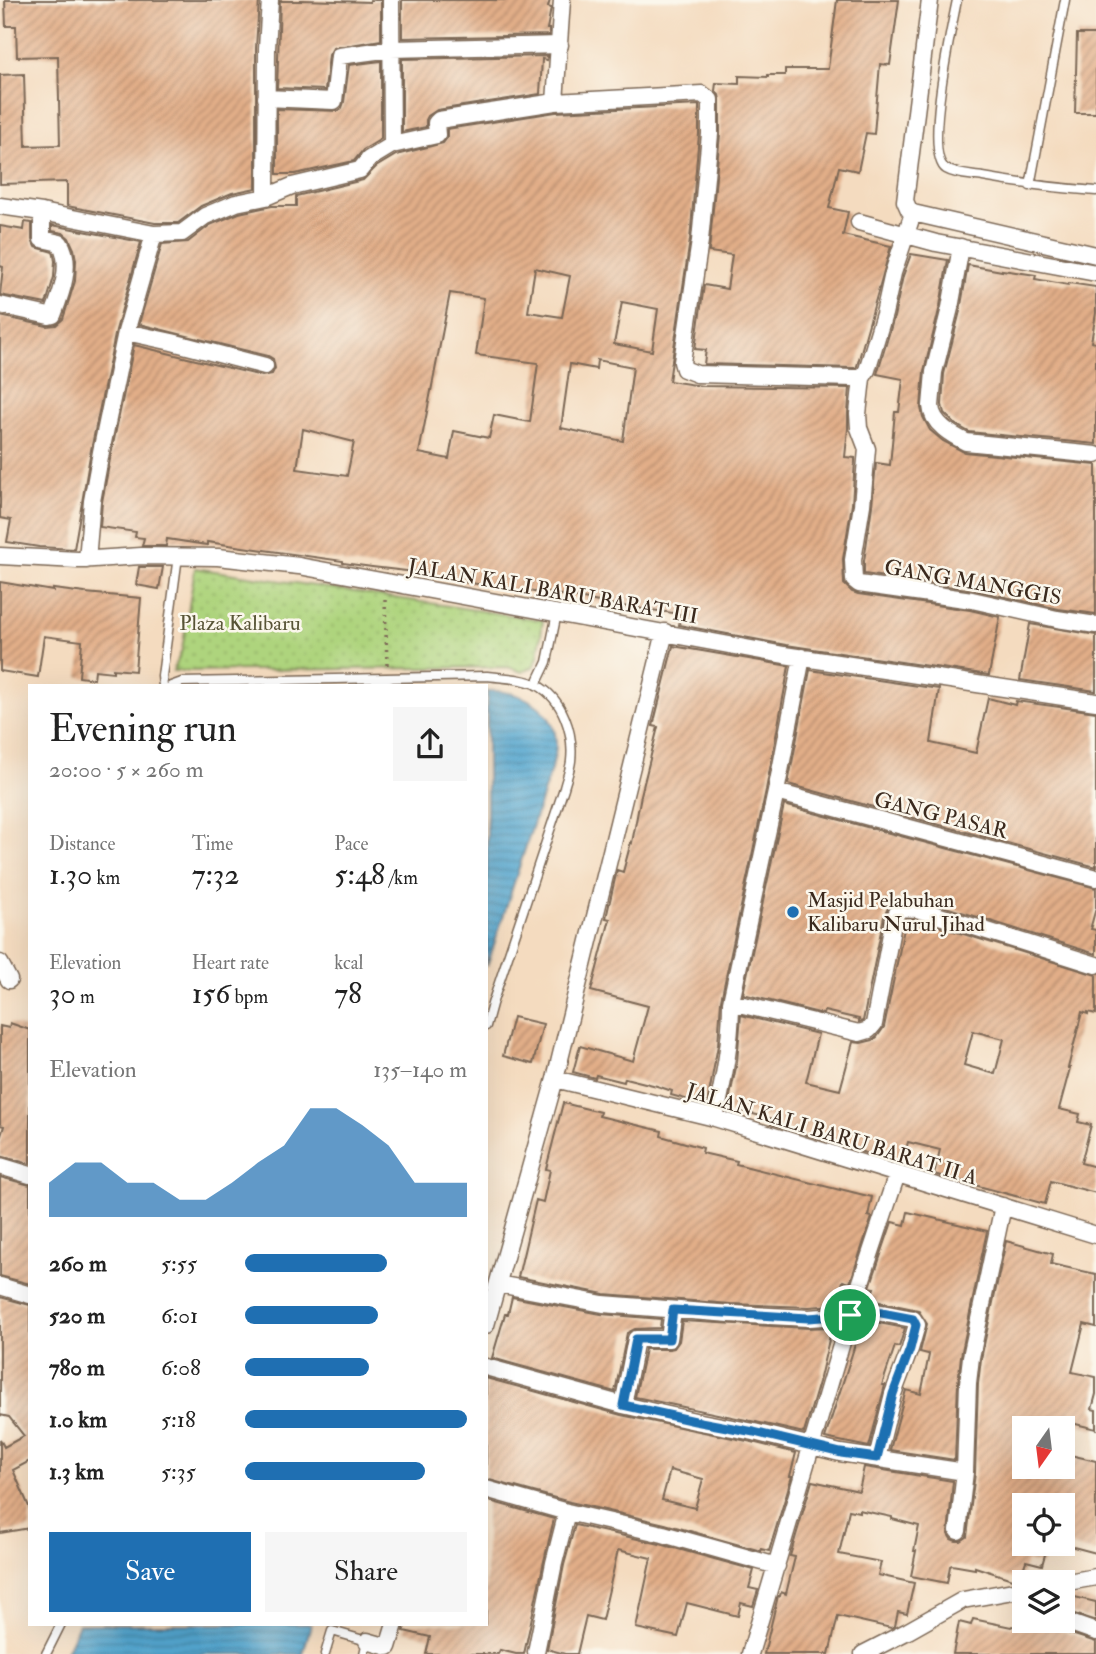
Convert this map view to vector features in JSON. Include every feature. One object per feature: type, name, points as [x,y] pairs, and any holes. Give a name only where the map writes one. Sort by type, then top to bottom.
[{"type":"street","points":[[266,197],[270,0]]},
{"type":"street","points":[[391,0],[393,145]]},
{"type":"street","points":[[555,102],[562,0]]},
{"type":"street","points":[[930,0],[905,201],[909,210],[914,214],[1096,254]]},
{"type":"street","points":[[266,98],[334,101],[339,56],[391,50],[560,45]]},
{"type":"street","points":[[0,206],[154,234],[182,233],[205,216],[236,203],[360,170],[369,159],[393,145],[435,136],[438,133],[436,122],[439,120],[555,102],[702,94],[710,100],[710,134],[703,213],[682,362],[684,369],[697,374],[862,377],[867,370],[893,273],[914,214]]},
{"type":"street","points":[[0,304],[53,315],[64,279],[65,257],[60,243],[42,239],[43,212]]},
{"type":"street","points":[[859,222],[936,243],[1096,273]]},
{"type":"street","points":[[87,560],[92,501],[126,332],[154,234]]},
{"type":"street","points":[[961,247],[950,308],[934,372],[931,406],[934,416],[951,434],[966,442],[1096,455]]},
{"type":"street","points":[[126,332],[265,366]]},
{"type":"street","name":"GANG MANGGIS","points":[[862,377],[858,414],[859,428],[867,449],[853,560],[854,580],[859,584],[972,600],[1096,625]]},
{"type":"street","name":"JALAN KALI BARU BARAT III","points":[[0,556],[87,560],[141,556],[218,557],[299,566],[802,657],[1096,702]]},
{"type":"street","points":[[488,1318],[555,1079],[665,632]]},
{"type":"street","points":[[715,1118],[728,1056],[731,1002],[802,657]]},
{"type":"street","name":"GANG PASAR","points":[[776,792],[1096,878]]},
{"type":"street","points":[[731,1002],[859,1033],[869,1030],[874,1024],[894,918],[900,908],[917,909],[1096,965]]},
{"type":"street","points":[[0,963],[9,980]]},
{"type":"street","name":"JALAN KALI BARU BARAT II A","points":[[555,1079],[715,1118],[1096,1235]]},
{"type":"street","points":[[0,1166],[28,1174]]},
{"type":"street","points":[[750,1654],[850,1315],[897,1174]]},
{"type":"street","points":[[958,1531],[965,1472],[971,1357],[1003,1206]]},
{"type":"street","points":[[498,1284],[603,1304],[673,1310],[808,1318],[850,1315],[866,1310],[913,1319],[916,1325],[910,1349],[893,1394],[877,1458]]},
{"type":"street","points":[[0,1286],[28,1294]]},
{"type":"street","points":[[623,1405],[636,1339],[669,1339],[673,1310]]},
{"type":"street","points":[[488,1368],[623,1405],[841,1453],[965,1472]]},
{"type":"street","points":[[488,1490],[777,1566]]},
{"type":"street","points":[[536,1652],[567,1512]]},
{"type":"street","points":[[1075,1581],[1096,1577]]},
{"type":"street","points":[[863,1654],[963,1600],[1012,1591]]},
{"type":"street","points":[[1075,1625],[1096,1632]]},
{"type":"street","points":[[365,1648],[388,1647],[395,1626]]},
{"type":"lane","points":[[957,0],[938,107],[937,148],[940,162],[946,169],[963,174],[1030,186],[1096,191]]},
{"type":"lane","points":[[1030,186],[1065,0]]},
{"type":"lane","points":[[163,684],[178,556]]},
{"type":"lane","points":[[536,685],[547,662],[557,612]]},
{"type":"lane","points":[[176,684],[487,676],[536,685],[556,701],[570,731],[571,761],[488,1019]]},
{"type":"lane","points":[[46,1654],[60,1626]]},
{"type":"lane","points":[[326,1654],[333,1628],[365,1648]]},
{"type":"path","points":[[384,581],[387,666]]},
{"type":"green space","name":"Plaza Kalibaru","points":[[195,568],[543,620],[538,657],[533,667],[522,672],[508,667],[173,671],[182,650]]},
{"type":"water","points":[[488,691],[524,698],[543,711],[555,732],[553,763],[488,963]]},
{"type":"water","points":[[78,1626],[310,1626],[303,1654],[65,1654]]},
{"type":"building","points":[[5,0],[259,0],[256,48],[256,188],[232,193],[201,206],[178,223],[155,223],[67,206],[67,182],[0,184],[0,75],[24,74],[26,146],[60,145],[58,56],[17,57],[16,26],[6,26]]},
{"type":"building","points":[[381,0],[381,40],[333,48],[329,55],[325,90],[277,88],[280,1]]},
{"type":"building","points":[[402,0],[550,0],[547,29],[549,35],[402,38]]},
{"type":"building","points":[[837,0],[899,0],[890,65],[880,64],[874,134],[866,133],[858,171],[839,167],[829,208],[848,212],[843,235],[891,246],[857,366],[704,364],[706,350],[695,349],[704,285],[727,289],[732,255],[709,252],[720,134],[720,100],[715,91],[716,83],[739,84],[739,76],[785,75],[785,69],[828,69]]},
{"type":"building","points":[[1077,34],[1096,34],[1096,113],[1075,113]]},
{"type":"building","points":[[548,56],[547,60],[542,59],[540,94],[437,110],[428,116],[426,127],[402,132],[402,59]]},
{"type":"building","points":[[381,61],[381,139],[363,150],[354,161],[295,174],[277,174],[277,109],[338,111],[344,102],[349,65]]},
{"type":"building","points":[[699,105],[690,240],[669,381],[702,386],[850,388],[845,457],[855,458],[855,461],[852,504],[843,559],[844,584],[858,594],[970,610],[1000,617],[989,675],[786,645],[679,625],[681,614],[540,591],[523,592],[432,578],[432,574],[207,542],[207,545],[167,539],[166,546],[142,546],[144,538],[135,537],[136,532],[100,527],[102,502],[134,345],[262,376],[272,374],[275,368],[273,359],[268,356],[139,324],[162,244],[188,242],[210,225],[239,213],[272,206],[296,206],[296,196],[363,180],[376,167],[396,155],[443,143],[447,138],[447,129],[556,112]],"holes":[[[535,268],[570,276],[562,317],[528,312]],[[450,293],[484,298],[476,355],[538,363],[530,422],[494,415],[489,438],[454,431],[449,459],[419,453]],[[622,302],[658,309],[652,351],[614,344]],[[597,360],[633,367],[623,441],[561,428],[570,364],[596,369]],[[303,429],[354,442],[347,476],[297,469]]]},
{"type":"building","points":[[25,222],[32,223],[32,240],[35,247],[53,252],[54,255],[54,277],[46,304],[0,295],[3,267],[0,266],[0,226],[24,230]]},
{"type":"building","points":[[52,225],[141,242],[116,330],[74,549],[7,542],[11,520],[0,518],[0,316],[47,326],[56,325],[63,319],[75,281],[76,260],[69,238],[63,233],[52,231]]},
{"type":"building","points":[[911,254],[948,260],[924,371],[921,408],[930,430],[943,441],[964,452],[1096,465],[1096,614],[1059,609],[974,590],[864,574],[876,463],[890,465],[895,412],[899,412],[903,379],[877,374]]},
{"type":"building","points":[[968,265],[1036,275],[1035,279],[1068,285],[1096,287],[1096,313],[1091,342],[1096,343],[1096,444],[969,432],[955,424],[944,413],[944,374]]},
{"type":"building","points":[[139,567],[163,567],[159,589],[136,585]]},
{"type":"building","points":[[0,582],[53,591],[141,598],[135,671],[95,670],[94,679],[79,677],[82,641],[44,636],[38,677],[0,671]]},
{"type":"building","points":[[1030,624],[1096,635],[1096,691],[1020,680]]},
{"type":"building","points":[[673,646],[789,666],[766,790],[721,1000],[718,1045],[707,1105],[671,1095],[672,1091],[657,1086],[625,1078],[624,1082],[573,1072],[580,1046],[633,1061],[648,1006],[591,991],[610,919],[606,918],[617,870],[623,872],[632,843],[658,727],[653,726]]},
{"type":"building","points":[[810,670],[939,689],[931,743],[976,753],[988,698],[1015,705],[1016,701],[1096,712],[1096,867],[788,784]]},
{"type":"building","points":[[784,805],[1096,888],[1096,908],[1091,929],[1096,930],[1096,954],[920,899],[900,898],[891,902],[884,916],[863,1021],[743,994]]},
{"type":"building","points":[[906,919],[915,919],[1096,975],[1096,1014],[1082,1012],[1059,1109],[1080,1114],[1078,1122],[1091,1125],[1081,1163],[1096,1167],[1096,1193],[1051,1181],[1045,1204],[934,1174],[940,1150],[908,1142],[902,1164],[771,1124],[773,1119],[741,1111],[740,1115],[727,1111],[737,1062],[741,1015],[818,1034],[806,1082],[840,1090],[853,1042],[873,1040],[884,1027]],"holes":[[[973,1031],[1004,1039],[995,1074],[964,1065]]]},
{"type":"building","points":[[513,1017],[543,1024],[533,1064],[503,1056]]},
{"type":"building","points":[[10,1023],[28,1029],[28,1163],[0,1156],[0,1139],[4,1126],[0,1125],[0,1026],[9,1028]]},
{"type":"building","points":[[563,1103],[600,1112],[599,1116],[662,1131],[661,1136],[703,1148],[702,1153],[737,1161],[736,1164],[872,1197],[868,1216],[872,1217],[850,1283],[843,1281],[837,1305],[809,1307],[731,1304],[604,1294],[518,1277],[536,1200],[543,1202],[550,1170],[546,1169]]},
{"type":"building","points":[[0,1177],[28,1184],[28,1283],[0,1276]]},
{"type":"building","points":[[908,1212],[987,1231],[961,1356],[955,1460],[890,1450],[906,1390],[921,1394],[929,1355],[920,1352],[927,1324],[918,1310],[870,1300],[874,1288],[870,1287],[892,1222],[905,1225]]},
{"type":"building","points":[[1006,1241],[1053,1254],[1051,1264],[1096,1274],[1096,1327],[1084,1324],[1072,1372],[1096,1377],[1096,1394],[1092,1409],[1096,1410],[1096,1429],[1075,1424],[1075,1416],[1012,1416],[1012,1479],[1075,1479],[1075,1456],[1096,1461],[1096,1553],[1075,1547],[1075,1493],[1012,1493],[1012,1556],[1045,1556],[1042,1565],[1026,1561],[1023,1570],[1012,1570],[1012,1579],[975,1567],[952,1565],[947,1583],[911,1576],[919,1526],[892,1517],[849,1510],[839,1554],[881,1562],[878,1575],[914,1583],[907,1614],[898,1612],[895,1626],[891,1628],[838,1616],[829,1654],[764,1654],[778,1596],[781,1592],[786,1594],[795,1557],[790,1556],[812,1481],[859,1491],[864,1467],[953,1481],[948,1534],[956,1541],[967,1537],[975,1473],[981,1359]]},
{"type":"building","points":[[0,1297],[28,1304],[28,1462],[13,1470],[28,1504],[28,1528],[0,1533],[0,1439],[4,1447],[24,1436],[9,1417],[0,1415]]},
{"type":"building","points":[[512,1297],[601,1314],[661,1319],[660,1328],[635,1329],[627,1333],[615,1392],[492,1358]]},
{"type":"building","points":[[863,1320],[905,1328],[899,1347],[895,1346],[882,1385],[885,1385],[869,1447],[825,1438]]},
{"type":"building","points":[[682,1321],[832,1327],[804,1433],[635,1397],[645,1349],[674,1348],[679,1341]]},
{"type":"building","points":[[488,1379],[621,1415],[796,1453],[792,1476],[769,1551],[488,1480]],"holes":[[[670,1470],[703,1479],[695,1508],[662,1500]]]},
{"type":"building","points":[[488,1501],[554,1519],[524,1654],[500,1650],[498,1654],[426,1654],[430,1637],[404,1631],[405,1626],[488,1626]]},
{"type":"building","points":[[575,1525],[660,1544],[754,1570],[749,1588],[758,1590],[753,1606],[741,1603],[738,1616],[687,1603],[678,1637],[636,1628],[651,1558],[618,1550],[602,1620],[586,1616],[577,1654],[547,1649]]},
{"type":"building","points":[[1075,1597],[1096,1602],[1096,1621],[1075,1614]]},
{"type":"building","points":[[973,1619],[1012,1626],[1012,1633],[1068,1633],[1096,1642],[1096,1654],[953,1654],[959,1622],[971,1625]]},
{"type":"place","name":"Masjid Pelabuhan Kalibaru Nurul Jihad","points":[[793,912]]},
{"type":"route","points":[[673,1310],[808,1318],[850,1315],[866,1310],[913,1319],[916,1325],[893,1394],[877,1458],[841,1453],[623,1405],[636,1339],[669,1339],[673,1310]]}]
